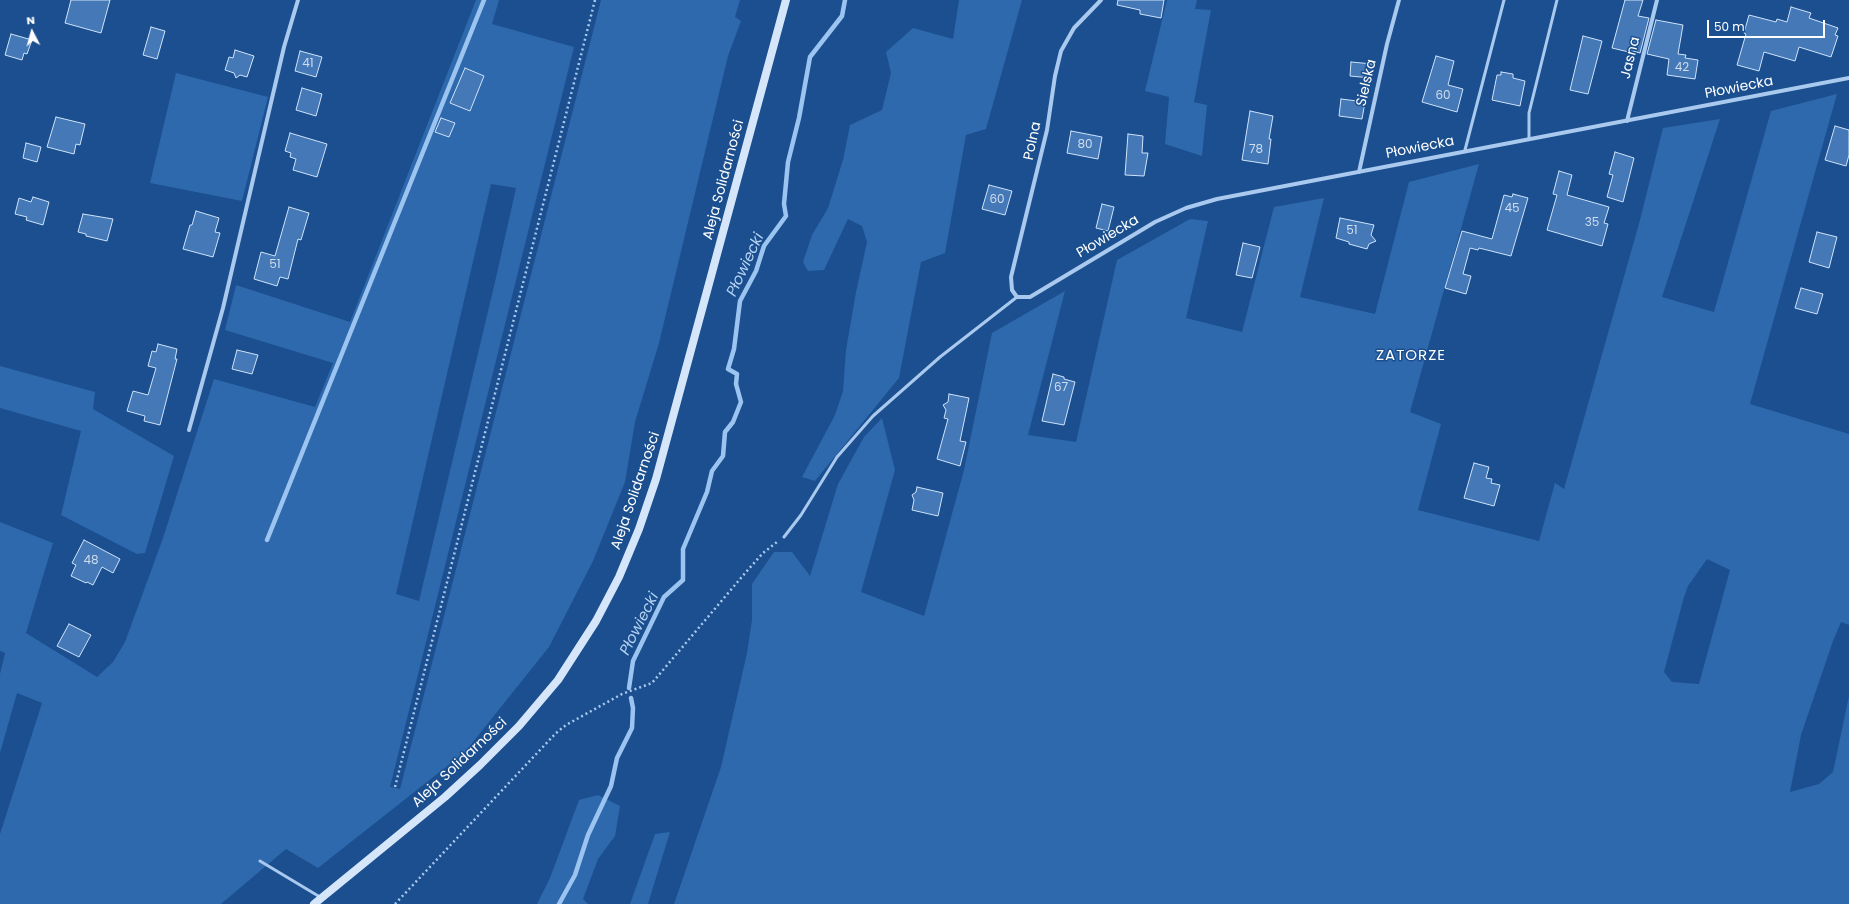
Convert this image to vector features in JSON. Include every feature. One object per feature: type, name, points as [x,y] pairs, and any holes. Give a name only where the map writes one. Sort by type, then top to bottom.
[{"type":"main road","name":"Aleja Solidarności","points":[[314,904],[445,797],[480,766],[519,726],[558,680],[596,621],[616,583],[639,529],[656,479],[786,0]]},
{"type":"street","points":[[189,430],[223,308],[284,47],[298,0]]},
{"type":"street","name":"Polna","points":[[1017,298],[1012,290],[1011,277],[1047,130],[1054,76],[1061,52],[1074,28],[1101,0]]},
{"type":"street","name":"Sielska","points":[[1359,172],[1387,44],[1399,0]]},
{"type":"street","name":"Jasna","points":[[1627,120],[1657,0]]},
{"type":"street","name":"Płowiecka","points":[[1017,298],[1030,297],[1155,222],[1186,208],[1217,199],[1466,150],[1849,78]]},
{"type":"lane","points":[[1466,150],[1504,0]]},
{"type":"lane","points":[[1529,139],[1529,113],[1557,0]]},
{"type":"lane","points":[[784,537],[801,515],[837,457],[873,416],[940,357],[1017,298]]},
{"type":"lane","points":[[260,861],[321,898]]},
{"type":"path","points":[[396,787],[595,0]]},
{"type":"path","points":[[395,904],[556,733],[566,725],[622,694],[652,683],[746,572],[764,553],[784,537]]},
{"type":"shaded area","points":[[476,0],[499,0],[492,24],[574,47],[390,787],[400,789],[601,0],[740,0],[735,17],[741,21],[728,56],[659,343],[635,422],[625,482],[593,561],[549,647],[465,752],[318,868],[286,849],[221,904],[0,904],[0,834],[42,703],[17,693],[0,753],[0,674],[5,653],[0,651],[0,522],[53,543],[26,633],[97,677],[113,662],[125,642],[163,538],[214,379],[315,407],[333,363],[225,330],[236,285],[350,322]],"holes":[[[491,184],[516,188],[495,282],[419,601],[396,594]]]},
{"type":"shaded area","points":[[959,0],[1022,0],[986,129],[966,135],[945,253],[921,262],[899,378],[815,481],[802,477],[835,415],[843,391],[846,350],[856,292],[867,242],[862,226],[848,219],[824,270],[808,271],[803,262],[812,235],[828,208],[843,160],[850,125],[882,110],[891,73],[886,52],[913,28],[953,39]]},
{"type":"shaded area","points":[[1167,0],[1197,0],[1195,9],[1211,10],[1194,102],[1207,105],[1202,156],[1165,144],[1169,97],[1145,91]]},
{"type":"shaded area","points":[[176,73],[268,97],[242,201],[150,183]]},
{"type":"shaded area","points":[[1837,94],[1750,404],[1849,434],[1849,625],[1841,622],[1833,641],[1801,735],[1790,792],[1819,784],[1833,772],[1849,696],[1849,904],[674,904],[721,767],[747,653],[752,620],[752,584],[774,552],[792,552],[810,576],[838,484],[864,437],[882,418],[895,470],[861,592],[924,616],[964,470],[992,333],[1065,291],[1028,435],[1076,442],[1117,260],[1190,219],[1208,221],[1186,318],[1242,332],[1274,207],[1324,198],[1300,297],[1375,314],[1409,182],[1479,164],[1410,412],[1441,424],[1418,510],[1539,541],[1555,483],[1564,489],[1640,220],[1663,128],[1720,119],[1662,297],[1714,312],[1771,111]],"holes":[[[1707,559],[1730,570],[1699,684],[1672,682],[1664,672],[1688,586]]]},
{"type":"shaded area","points":[[0,366],[95,392],[93,409],[174,456],[145,553],[137,554],[61,515],[81,431],[0,408]]},
{"type":"shaded area","points":[[598,795],[620,806],[615,836],[598,859],[583,899],[588,904],[537,904],[550,878],[579,800]]},
{"type":"shaded area","points":[[670,832],[648,904],[630,904],[655,834]]},
{"type":"building","points":[[71,0],[110,0],[101,33],[65,23]]},
{"type":"building","points":[[1118,0],[1164,0],[1161,18],[1140,14],[1140,10],[1117,5]]},
{"type":"building","points":[[1625,0],[1643,0],[1638,16],[1649,18],[1640,53],[1633,51],[1633,53],[1612,48]]},
{"type":"building","points":[[1791,7],[1811,13],[1809,18],[1838,28],[1835,35],[1838,36],[1831,57],[1799,47],[1795,61],[1764,52],[1759,71],[1737,65],[1746,34],[1744,33],[1749,15],[1776,22],[1777,19],[1787,22]]},
{"type":"building","points":[[1656,20],[1683,25],[1678,54],[1686,55],[1685,58],[1698,60],[1695,79],[1667,75],[1669,59],[1647,54]]},
{"type":"building","points":[[151,27],[165,31],[157,59],[143,55]]},
{"type":"building","points":[[11,34],[32,40],[27,54],[24,53],[22,60],[5,55]]},
{"type":"building","points":[[1583,36],[1602,41],[1588,94],[1570,90]]},
{"type":"building","points":[[235,50],[254,56],[247,77],[240,75],[236,78],[234,73],[225,70],[229,57],[233,58]]},
{"type":"building","points":[[300,51],[322,57],[316,77],[295,71]]},
{"type":"building","points":[[1436,56],[1454,61],[1448,85],[1463,89],[1457,112],[1422,102]]},
{"type":"building","points":[[1351,62],[1373,64],[1371,78],[1350,76]]},
{"type":"building","points":[[465,68],[484,76],[470,111],[450,103]]},
{"type":"building","points":[[1501,72],[1513,74],[1513,78],[1525,81],[1520,106],[1492,100],[1497,75],[1501,75]]},
{"type":"building","points":[[302,88],[322,94],[316,116],[296,110]]},
{"type":"building","points":[[1341,99],[1365,102],[1362,119],[1339,116]]},
{"type":"building","points":[[1250,111],[1273,116],[1269,139],[1271,139],[1268,164],[1242,160]]},
{"type":"building","points":[[56,117],[85,124],[80,145],[76,144],[74,154],[47,147]]},
{"type":"building","points":[[441,118],[455,123],[449,137],[435,132]]},
{"type":"building","points":[[1835,126],[1849,130],[1849,155],[1846,166],[1825,160]]},
{"type":"building","points":[[1071,131],[1102,137],[1098,159],[1067,153]]},
{"type":"building","points":[[290,133],[327,144],[317,177],[293,170],[296,159],[290,157],[291,153],[285,151]]},
{"type":"building","points":[[1128,134],[1143,136],[1142,153],[1148,153],[1144,176],[1125,175]]},
{"type":"building","points":[[26,143],[41,147],[37,162],[23,158]]},
{"type":"building","points":[[1615,152],[1634,158],[1623,202],[1607,197],[1613,175],[1609,174]]},
{"type":"building","points":[[1559,171],[1572,175],[1567,195],[1609,207],[1604,223],[1608,224],[1602,246],[1547,230],[1557,195],[1553,194]]},
{"type":"building","points":[[989,185],[1012,191],[1005,215],[982,209]]},
{"type":"building","points":[[1513,194],[1528,198],[1511,256],[1479,248],[1478,250],[1470,248],[1463,274],[1471,276],[1466,294],[1445,288],[1462,231],[1492,239],[1504,195],[1512,197]]},
{"type":"building","points":[[33,197],[49,202],[43,225],[26,220],[27,217],[15,214],[19,198],[31,202]]},
{"type":"building","points":[[1102,204],[1114,207],[1108,231],[1096,228]]},
{"type":"building","points":[[289,207],[309,213],[301,240],[298,239],[288,279],[280,277],[277,286],[254,279],[261,252],[275,256]]},
{"type":"building","points":[[196,211],[219,218],[215,232],[220,233],[213,257],[183,249]]},
{"type":"building","points":[[83,214],[113,219],[107,241],[86,236],[86,234],[78,232]]},
{"type":"building","points":[[1340,218],[1374,225],[1371,235],[1376,241],[1369,244],[1367,249],[1349,244],[1349,242],[1336,238]]},
{"type":"building","points":[[1817,232],[1837,237],[1829,268],[1809,262]]},
{"type":"building","points":[[1243,243],[1260,247],[1252,278],[1236,275]]},
{"type":"building","points":[[1801,288],[1823,294],[1817,314],[1795,308]]},
{"type":"building","points":[[158,344],[177,349],[175,359],[177,359],[160,425],[144,421],[145,416],[127,411],[133,391],[148,395],[156,368],[148,366],[152,351],[156,352]]},
{"type":"building","points":[[237,350],[258,355],[252,374],[232,369]]},
{"type":"building","points":[[1053,374],[1075,382],[1064,425],[1042,421]]},
{"type":"building","points":[[949,394],[969,398],[960,441],[966,442],[960,466],[937,459],[948,419],[944,418],[946,410],[943,405],[948,402]]},
{"type":"building","points":[[1474,463],[1489,467],[1486,478],[1492,479],[1491,483],[1500,485],[1494,506],[1464,498]]},
{"type":"building","points":[[917,487],[943,493],[938,516],[912,510],[914,500],[912,495],[916,492]]},
{"type":"building","points":[[84,540],[120,559],[113,573],[102,567],[93,585],[71,576],[76,565],[72,563]]},
{"type":"building","points":[[69,624],[91,635],[79,657],[57,646]]},
{"type":"waterway","points":[[267,540],[484,0]]},
{"type":"waterway","name":"Płowiecki","points":[[629,688],[633,661],[664,597],[683,580],[683,549],[707,492],[712,471],[723,456],[725,432],[733,422],[741,402],[736,384],[737,374],[728,369],[734,349],[740,301],[756,271],[764,246],[786,216],[784,204],[788,162],[799,118],[810,57],[842,16],[845,0]]},
{"type":"waterway","name":"Płowiecki","points":[[559,904],[575,875],[588,835],[611,786],[617,758],[632,728],[633,708],[631,698]]},
{"type":"district","name":"ZATORZE","points":[[1411,356]]}]
